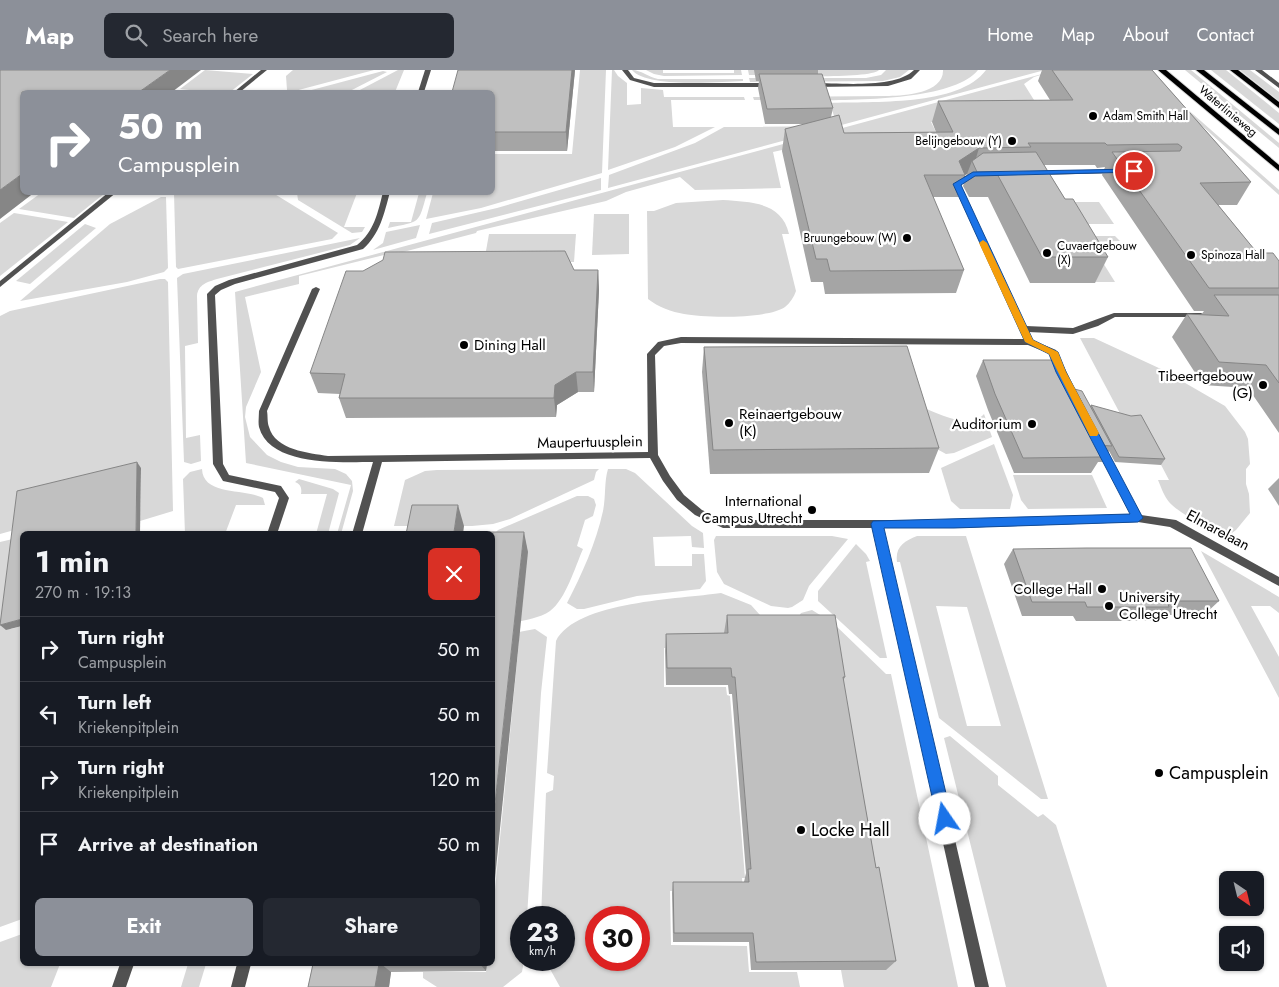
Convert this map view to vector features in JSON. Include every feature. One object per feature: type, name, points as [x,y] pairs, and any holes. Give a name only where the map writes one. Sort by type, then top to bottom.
[{"type":"main road","name":"Waterlinieweg","points":[[1162,70],[1279,169]]},
{"type":"main road","name":"Waterlinieweg","points":[[1200,70],[1279,134]]},
{"type":"main road","points":[[1234,70],[1279,106]]},
{"type":"street","points":[[239,90],[264,70]]},
{"type":"street","points":[[421,90],[428,70]]},
{"type":"street","points":[[625,70],[632,79],[654,85],[776,85]]},
{"type":"street","points":[[804,84],[888,84],[908,78],[917,70]]},
{"type":"street","points":[[1258,70],[1279,86]]},
{"type":"street","points":[[1028,174],[1130,171]]},
{"type":"street","points":[[992,174],[973,174],[957,184],[1029,342],[1053,352],[1079,406]]},
{"type":"street","points":[[0,285],[110,195]]},
{"type":"street","points":[[273,531],[284,498],[278,489],[226,478],[218,464],[211,294],[218,288],[232,282],[360,247],[369,241],[374,233],[387,195]]},
{"type":"street","name":"Maupertuusplein","points":[[316,289],[263,411],[264,427],[270,437],[283,448],[302,455],[328,459],[653,455],[651,354],[661,344],[681,340],[1029,342]]},
{"type":"street","points":[[1024,330],[1073,330],[1095,324],[1114,315],[1211,315]]},
{"type":"street","points":[[653,455],[669,486],[694,511],[723,524],[954,524],[1138,518],[1097,440]]},
{"type":"street","points":[[358,531],[378,459]]},
{"type":"street","name":"Elmarelaan","points":[[1138,518],[1172,523],[1279,582]]},
{"type":"street","points":[[877,524],[982,987]]},
{"type":"street","points":[[119,987],[126,966]]},
{"type":"street","points":[[238,987],[243,966]]},
{"type":"shaded area","points":[[205,70],[253,74],[233,90],[180,89]]},
{"type":"shaded area","points":[[293,70],[374,70],[299,90],[287,90],[286,76]]},
{"type":"shaded area","points":[[398,70],[404,70],[396,90],[360,90]]},
{"type":"shaded area","points":[[580,70],[606,70],[602,173],[481,208],[426,219],[432,195],[495,195],[495,154],[572,154]]},
{"type":"shaded area","points":[[612,70],[627,83],[627,105],[641,104],[641,88],[663,90],[664,97],[744,97],[745,100],[671,100],[673,127],[715,127],[675,147],[608,170]]},
{"type":"shaded area","points":[[632,70],[658,79],[743,79],[743,81],[667,82],[640,76]]},
{"type":"shaded area","points":[[646,70],[663,70],[663,73],[734,73],[734,70],[741,70],[742,75],[664,76]]},
{"type":"shaded area","points":[[748,70],[879,70],[857,75],[818,76],[749,75]]},
{"type":"shaded area","points":[[886,70],[909,70],[900,77],[883,81],[750,82],[749,78],[866,78],[881,75]]},
{"type":"shaded area","points":[[943,70],[978,70],[962,82],[937,91],[907,96],[838,100],[754,100],[753,97],[889,96],[913,94],[922,92],[937,84],[942,78]]},
{"type":"shaded area","points":[[986,70],[1045,70],[608,188],[609,175],[695,143],[724,127],[837,126],[830,103],[913,100],[936,96],[973,82]]},
{"type":"shaded area","points":[[1057,70],[1034,77],[1024,84],[1034,100],[1027,100],[1015,122],[931,122],[947,154],[782,150],[773,152],[781,188],[695,190],[680,177],[626,192],[606,201],[477,231],[476,233],[384,257],[384,255],[299,276],[299,284],[245,297],[261,372],[246,407],[245,417],[250,437],[267,455],[281,462],[298,467],[335,469],[346,474],[352,481],[353,491],[342,531],[338,531],[351,485],[246,463],[235,292]]},
{"type":"shaded area","points":[[1143,70],[1279,190],[1279,195],[1161,89]]},
{"type":"shaded area","points":[[1185,70],[1191,70],[1279,143],[1279,148]]},
{"type":"shaded area","points":[[1211,70],[1226,70],[1279,113],[1279,124]]},
{"type":"shaded area","points":[[1240,70],[1250,70],[1279,92],[1279,101]]},
{"type":"shaded area","points":[[383,71],[387,72],[352,90],[312,90]]},
{"type":"shaded area","points":[[601,178],[601,190],[429,234],[432,223],[497,208]]},
{"type":"shaded area","points":[[38,195],[103,195],[74,218],[19,209]]},
{"type":"shaded area","points":[[174,195],[276,195],[338,233],[332,239],[178,269],[176,267]]},
{"type":"shaded area","points":[[297,195],[356,195],[344,227],[365,227],[362,232],[352,233],[298,200]]},
{"type":"shaded area","points":[[418,195],[426,195],[422,211],[416,220],[407,224],[388,228],[390,222],[411,222]]},
{"type":"shaded area","points":[[161,197],[166,197],[168,268],[164,272],[127,282],[20,301],[110,224]]},
{"type":"shaded area","points":[[723,200],[754,203],[780,215],[789,234],[782,234],[796,291],[792,300],[785,307],[777,311],[736,317],[684,314],[665,309],[652,302],[648,299],[647,211],[654,211],[676,203]]},
{"type":"shaded area","points":[[1069,202],[1099,202],[1114,224],[1082,224]]},
{"type":"shaded area","points":[[14,213],[68,222],[0,276],[0,223]]},
{"type":"shaded area","points":[[594,214],[629,214],[629,254],[592,255]]},
{"type":"shaded area","points":[[85,224],[96,228],[30,284],[16,281]]},
{"type":"shaded area","points":[[420,225],[416,238],[373,250],[383,243],[386,232]]},
{"type":"shaded area","points":[[489,234],[576,234],[574,262],[484,262]]},
{"type":"shaded area","points":[[1084,236],[1115,236],[1120,241],[1090,242],[1115,282],[1095,282]]},
{"type":"shaded area","points":[[360,238],[350,245],[210,281],[199,289],[197,296],[198,343],[185,346],[186,438],[200,435],[201,461],[191,464],[184,462],[177,278],[183,274]]},
{"type":"shaded area","points":[[165,279],[168,282],[173,511],[140,521],[140,470],[18,529],[0,534],[0,316],[10,311]]},
{"type":"shaded area","points":[[1080,338],[1094,338],[1161,369],[1225,406],[1245,432],[1248,439],[1250,464],[1246,469],[1246,484],[1249,494],[1250,513],[1236,530],[1229,535],[1214,530],[1197,522],[1169,502],[1158,480],[1169,480],[1138,421],[1124,421]]},
{"type":"shaded area","points":[[922,407],[945,417],[963,421],[978,419],[984,414],[992,437],[954,453],[946,454],[935,448]]},
{"type":"shaded area","points":[[994,444],[1013,495],[1010,509],[960,509],[951,501],[941,468]]},
{"type":"shaded area","points":[[202,469],[204,478],[209,484],[226,490],[263,498],[265,505],[236,505],[226,531],[185,531],[183,479],[190,472]]},
{"type":"shaded area","points":[[599,469],[594,480],[510,519],[493,524],[472,526],[394,526],[405,480],[425,471]]},
{"type":"shaded area","points":[[608,469],[626,469],[635,473],[692,526],[703,533],[704,548],[692,547],[691,536],[653,537],[655,566],[692,566],[692,554],[704,554],[706,581],[700,589],[637,596],[584,609],[577,609],[567,603],[597,535],[603,511]]},
{"type":"shaded area","points":[[1013,475],[1092,475],[1107,508],[1028,509],[1021,500]]},
{"type":"shaded area","points":[[299,479],[333,489],[339,493],[329,531],[317,531],[327,494],[301,494],[301,487],[295,482]]},
{"type":"shaded area","points":[[577,496],[588,496],[594,499],[596,505],[593,516],[585,520],[577,546],[583,549],[561,599],[556,606],[546,613],[513,623],[495,614],[495,608],[527,552],[495,552],[495,533],[498,530]]},
{"type":"shaded area","points":[[716,536],[832,536],[848,539],[809,586],[803,600],[788,608],[771,606],[724,584],[717,572],[714,540]]},
{"type":"shaded area","points":[[917,536],[966,536],[1048,799],[1041,799],[939,718],[900,562],[897,562],[899,548],[904,542]],"holes":[[[936,606],[967,607],[1001,726],[967,726]]]},
{"type":"shaded area","points":[[17,538],[11,629],[20,627],[20,920],[0,927],[0,542]]},
{"type":"shaded area","points":[[856,544],[870,561],[866,562],[887,658],[880,658],[818,601],[818,591]]},
{"type":"shaded area","points":[[1201,551],[1279,597],[1279,613],[1270,606],[1251,606],[1279,657],[1279,698]]},
{"type":"shaded area","points":[[721,593],[751,605],[760,615],[762,633],[722,633],[723,647],[664,648],[664,687],[726,687],[727,695],[730,696],[745,878],[742,878],[743,891],[670,891],[671,945],[747,946],[749,972],[797,972],[800,987],[560,987],[551,971],[575,971],[575,906],[541,906],[546,793],[553,790],[554,776],[547,773],[556,641],[567,628],[585,617],[631,604]]},
{"type":"shaded area","points":[[812,610],[833,623],[886,674],[891,674],[958,987],[844,987],[841,970],[886,970],[870,879],[798,618],[801,613]]},
{"type":"shaded area","points":[[535,629],[547,637],[541,693],[528,906],[510,906],[510,971],[522,972],[503,987],[437,987],[423,978],[423,972],[486,972],[487,966],[495,966],[495,890],[519,641],[497,636]]},
{"type":"shaded area","points":[[950,736],[998,776],[998,785],[1038,817],[1043,814],[1056,825],[1107,987],[1006,987],[944,738]]},
{"type":"shaded area","points":[[20,935],[20,966],[59,966],[51,987],[0,987],[0,942]]},
{"type":"shaded area","points":[[187,966],[205,966],[199,987],[181,987]]},
{"type":"building","points":[[0,70],[170,70],[142,90],[20,90],[20,175],[0,190]]},
{"type":"building","points":[[458,70],[572,70],[566,132],[495,132],[495,90],[453,90]]},
{"type":"building","points":[[1052,70],[1152,70],[1251,182],[1200,183],[1258,253],[1273,253],[1279,261],[1279,288],[1209,288],[1112,152],[1180,151],[1182,147],[1178,144],[1028,143],[1031,147],[979,148],[959,161],[965,175],[924,175],[964,270],[830,271],[827,259],[816,259],[785,129],[839,115],[844,133],[953,132],[938,101],[1073,100]]},
{"type":"building","points":[[759,74],[822,74],[833,108],[767,109]]},
{"type":"building","points":[[1036,152],[1065,199],[1073,199],[1108,257],[1042,257],[996,172],[977,172],[972,161],[983,153]]},
{"type":"building","name":"Dining Hall","points":[[565,251],[574,270],[598,270],[593,372],[576,372],[555,385],[554,398],[339,398],[345,374],[310,373],[346,271],[363,271],[383,260],[385,252]]},
{"type":"building","points":[[1214,295],[1279,295],[1279,383],[1266,365],[1219,362],[1187,314],[1229,316]]},
{"type":"building","points":[[907,346],[939,448],[713,450],[704,347]]},
{"type":"building","points":[[983,360],[1055,360],[1067,387],[1082,391],[1112,446],[1095,445],[1101,457],[1023,458],[995,394]]},
{"type":"building","points":[[1091,405],[1131,416],[1141,415],[1165,459],[1119,457]]},
{"type":"building","points":[[137,462],[136,531],[20,531],[20,620],[0,625],[17,491]]},
{"type":"building","points":[[412,505],[458,505],[454,531],[407,531]]},
{"type":"building","points":[[495,532],[524,532],[495,804]]},
{"type":"building","name":"College Hall","points":[[1191,548],[1219,601],[1167,601],[1169,607],[1087,607],[1085,602],[1032,602],[1013,549]]},
{"type":"building","name":"Locke Hall","points":[[727,615],[835,615],[845,677],[843,677],[876,868],[879,867],[896,961],[756,962],[753,933],[674,933],[673,882],[749,882],[748,869],[751,869],[735,677],[732,677],[731,668],[667,668],[666,634],[728,633]]},
{"type":"building","points":[[313,966],[379,966],[375,987],[308,987]]},
{"type":"slow traffic","points":[[983,243],[1029,342],[1053,352],[1061,372],[1093,433]]},
{"type":"place","name":"Adam Smith Hall","points":[[1093,116]]},
{"type":"place","name":"Belijngebouw (Y)","points":[[1012,141]]},
{"type":"place","name":"Bruungebouw (W)","points":[[907,238]]},
{"type":"place","name":"Cuvaertgebouw (X)","points":[[1047,253]]},
{"type":"place","name":"Spinoza Hall","points":[[1191,255]]},
{"type":"place","name":"Dining Hall","points":[[464,345]]},
{"type":"place","name":"Tibeertgebouw (G)","points":[[1263,385]]},
{"type":"place","name":"Reinaertgebouw (K)","points":[[729,423]]},
{"type":"place","name":"Auditorium","points":[[1032,424]]},
{"type":"place","name":"International Campus Utrecht","points":[[812,510]]},
{"type":"place","name":"College Hall","points":[[1102,589]]},
{"type":"place","name":"University College Utrecht","points":[[1109,606]]},
{"type":"place","name":"Campusplein","points":[[1159,773]]},
{"type":"place","name":"Locke Hall","points":[[801,830]]},
{"type":"route","points":[[945,819],[877,524],[954,524],[1138,518],[1061,372],[1053,352],[1029,342],[957,184],[963,178],[973,174],[1134,171]]}]
